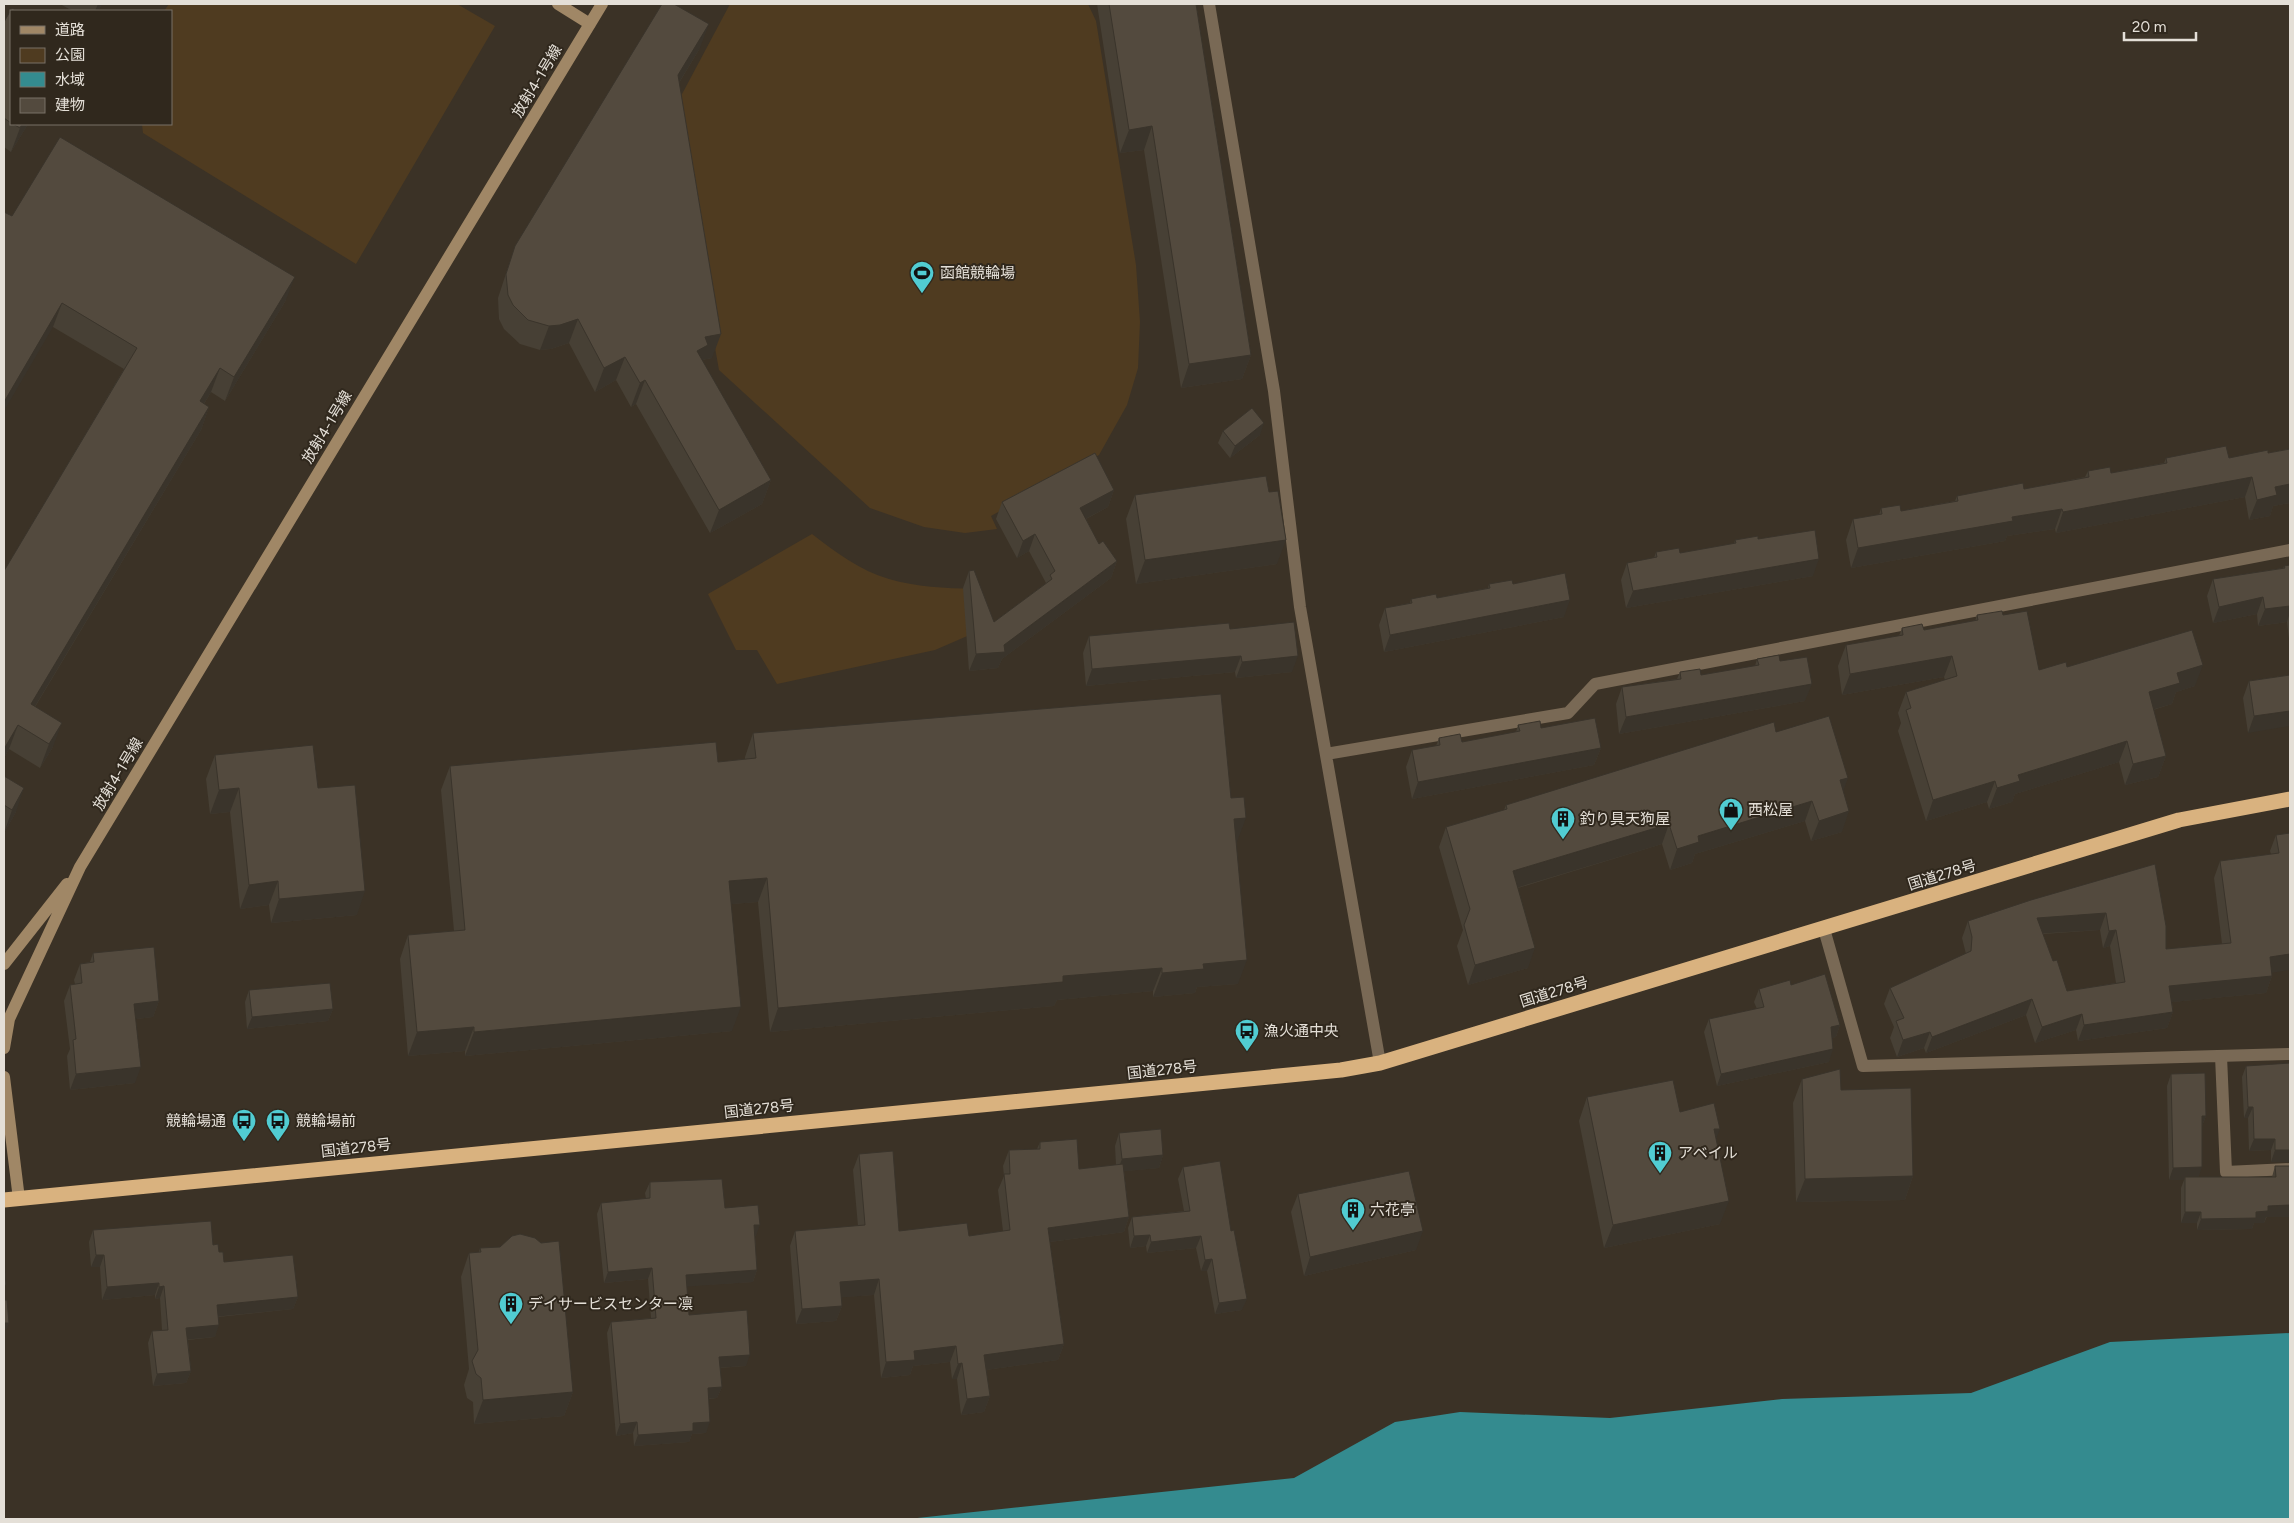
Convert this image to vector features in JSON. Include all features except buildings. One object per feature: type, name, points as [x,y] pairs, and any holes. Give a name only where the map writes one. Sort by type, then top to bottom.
[{"type":"highway","name":"国道278号","points":[[4,1200],[1331,1071],[1380,1063],[2180,820],[2290,799]]},
{"type":"street","points":[[558,4],[590,24]]},
{"type":"street","name":"放射4-1号線","points":[[4,1048],[9,1019],[80,867],[602,4]]},
{"type":"street","points":[[1209,4],[1274,390],[1300,607],[1380,1063]]},
{"type":"street","points":[[1326,754],[1568,713],[1595,684],[2290,550]]},
{"type":"street","name":"放射4-1号線","points":[[4,964],[80,867]]},
{"type":"street","points":[[1824,929],[1863,1066],[2290,1054]]},
{"type":"street","points":[[2220,1056],[2226,1172],[2290,1169]]},
{"type":"street","points":[[4,1077],[19,1199]]},
{"type":"green space","points":[[169,4],[457,4],[495,26],[356,264],[143,133],[142,125],[172,125],[172,10],[165,10]]},
{"type":"green space","name":"函館競輪場","points":[[730,4],[1088,4],[1096,21],[1136,265],[1140,322],[1138,368],[1127,405],[1099,455],[991,516],[997,529],[965,533],[924,527],[870,508],[719,370],[673,111]]},
{"type":"green space","points":[[812,534],[849,560],[879,576],[899,582],[941,588],[973,589],[988,627],[935,650],[777,684],[757,650],[736,650],[708,594]]},
{"type":"water","points":[[2290,1333],[2290,1519],[908,1519],[1294,1478],[1395,1422],[1460,1412],[1610,1418],[1782,1399],[1971,1393],[2110,1342]]},
{"type":"place","name":"函館競輪場","points":[[922,294]]},
{"type":"place","name":"西松屋","points":[[1731,831]]},
{"type":"place","name":"釣り具天狗屋","points":[[1563,840]]},
{"type":"place","name":"漁火通中央","points":[[1247,1052]]},
{"type":"place","name":"競輪場通","points":[[244,1142]]},
{"type":"place","name":"競輪場前","points":[[278,1142]]},
{"type":"place","name":"アベイル","points":[[1660,1174]]},
{"type":"place","name":"六花亭","points":[[1353,1231]]},
{"type":"place","name":"デイサービスセンター凛","points":[[511,1325]]}]
